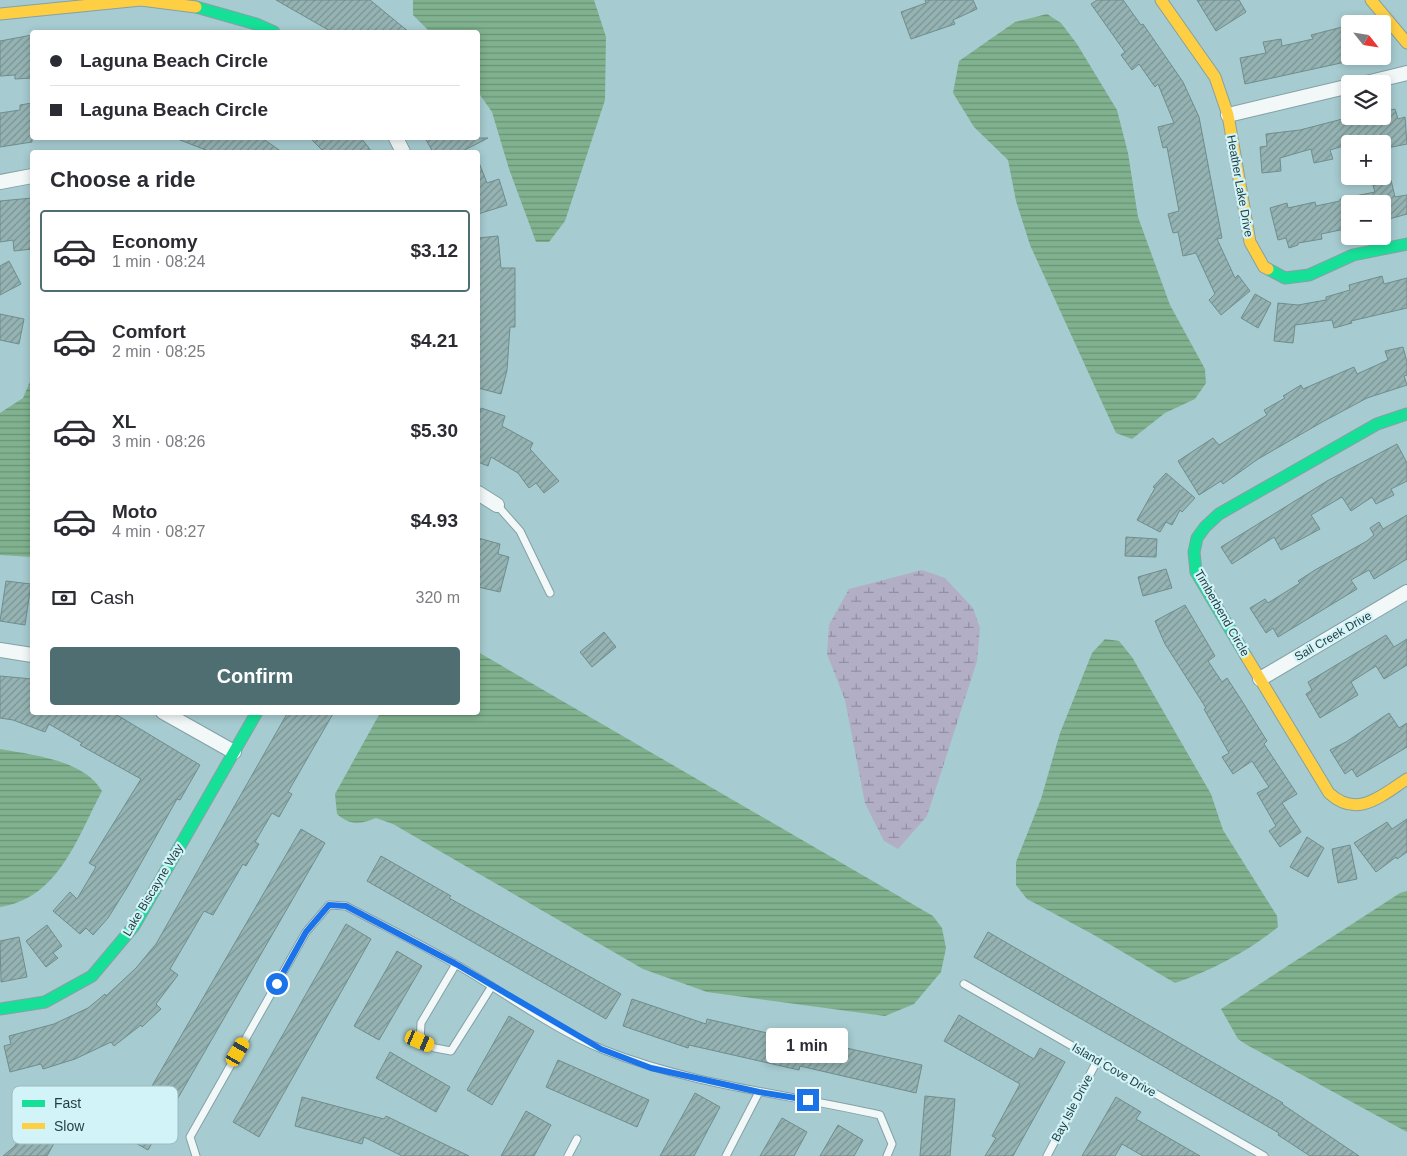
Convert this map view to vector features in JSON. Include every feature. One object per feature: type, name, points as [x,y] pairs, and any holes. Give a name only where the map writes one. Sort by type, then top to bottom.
[{"type":"street","points":[[0,14],[141,0],[200,8],[256,24],[270,30]]},
{"type":"street","name":"Heather Lake Drive","points":[[1161,0],[1215,77],[1228,115],[1250,242],[1264,268],[1285,278],[1309,275],[1353,255],[1407,244]]},
{"type":"street","points":[[1371,0],[1384,18],[1407,43]]},
{"type":"street","points":[[1391,77],[1407,73]]},
{"type":"street","points":[[1228,115],[1341,88]]},
{"type":"street","points":[[0,182],[30,176]]},
{"type":"street","name":"Timberbend Circle","points":[[1407,414],[1377,424],[1219,514],[1200,530],[1192,551],[1196,572],[1336,802],[1349,808],[1366,804],[1407,779]]},
{"type":"street","points":[[480,494],[497,504]]},
{"type":"street","name":"Sail Creek Drive","points":[[1260,679],[1407,592]]},
{"type":"street","points":[[0,650],[30,655]]},
{"type":"street","points":[[168,715],[234,752]]},
{"type":"street","name":"Lake Biscayne Way","points":[[0,1009],[45,1002],[92,976],[134,926],[255,715]]},
{"type":"lane","points":[[497,504],[520,531],[550,593]]},
{"type":"lane","points":[[196,1156],[190,1137],[306,932],[329,905],[346,906],[456,964],[601,1049],[651,1068],[759,1092],[880,1115],[892,1144],[887,1156]]},
{"type":"lane","points":[[456,964],[421,1023],[420,1041],[435,1048],[451,1051],[492,986]]},
{"type":"lane","name":"Island Cove Drive","points":[[964,984],[1264,1156]]},
{"type":"lane","name":"Bay Isle Drive","points":[[1048,1156],[1098,1061]]},
{"type":"lane","points":[[726,1156],[759,1092]]},
{"type":"lane","points":[[568,1156],[577,1139]]},
{"type":"green space","points":[[922,570],[945,578],[973,608],[980,628],[977,661],[927,816],[898,849],[884,841],[865,803],[845,700],[827,654],[829,625],[849,589]]},
{"type":"shaded area","points":[[413,0],[594,0],[606,37],[605,100],[565,221],[549,242],[536,242],[509,169],[492,112],[480,95],[480,30],[428,30],[413,15]]},
{"type":"shaded area","points":[[1047,14],[1061,23],[1077,44],[1117,110],[1128,153],[1138,217],[1170,305],[1205,369],[1206,383],[1195,399],[1165,413],[1132,439],[1116,433],[1030,245],[1016,201],[1008,160],[974,127],[953,93],[959,61],[1015,22]]},
{"type":"shaded area","points":[[30,382],[30,557],[0,555],[0,413],[23,398]]},
{"type":"shaded area","points":[[1105,639],[1119,641],[1132,657],[1211,794],[1223,830],[1277,916],[1278,927],[1255,944],[1202,973],[1175,983],[1094,935],[1027,899],[1016,885],[1016,862],[1041,799],[1060,733],[1092,653]]},
{"type":"shaded area","points":[[480,653],[933,916],[942,928],[946,948],[941,972],[914,1004],[885,1016],[707,992],[643,969],[393,824],[376,818],[360,823],[346,821],[337,814],[335,794],[379,715],[480,715]]},
{"type":"shaded area","points":[[0,749],[42,757],[71,766],[83,772],[102,791],[74,846],[52,879],[37,892],[20,901],[0,907]]},
{"type":"shaded area","points":[[1407,891],[1407,1132],[1247,1045],[1238,1039],[1221,1009],[1400,893]]},
{"type":"building","points":[[276,0],[370,0],[407,30],[328,30]]},
{"type":"building","points":[[925,0],[973,0],[977,9],[953,20],[955,24],[911,39],[901,12],[926,3]]},
{"type":"building","points":[[1097,0],[1123,0],[1141,25],[1143,24],[1183,82],[1199,117],[1222,238],[1217,239],[1235,278],[1238,275],[1250,291],[1221,315],[1209,300],[1215,294],[1196,253],[1183,256],[1178,232],[1173,233],[1168,214],[1179,211],[1167,147],[1163,148],[1158,127],[1174,123],[1158,84],[1155,87],[1139,64],[1132,70],[1121,55],[1125,52],[1091,4]]},
{"type":"building","points":[[1197,0],[1239,0],[1246,12],[1216,31]]},
{"type":"building","points":[[1341,27],[1341,63],[1245,84],[1240,58],[1266,53],[1263,42],[1281,39],[1282,46],[1313,39],[1311,35]]},
{"type":"building","points":[[30,35],[30,78],[15,79],[15,75],[0,76],[0,41]]},
{"type":"building","points":[[30,103],[30,140],[32,142],[0,147],[0,113],[20,110],[20,105]]},
{"type":"building","points":[[1395,109],[1398,119],[1405,117],[1407,144],[1391,147],[1391,135],[1341,135],[1341,147],[1330,150],[1333,159],[1314,163],[1311,149],[1280,158],[1281,171],[1262,173],[1260,147],[1267,146],[1266,134],[1300,130],[1341,119],[1341,125],[1391,125],[1391,110]]},
{"type":"building","points":[[480,138],[488,138],[465,150],[432,150],[426,140],[480,140]]},
{"type":"building","points":[[180,140],[265,140],[279,150],[206,150]]},
{"type":"building","points":[[312,140],[363,140],[370,150],[322,150]]},
{"type":"building","points":[[480,165],[487,183],[499,179],[507,205],[480,213]]},
{"type":"building","points":[[1391,180],[1395,197],[1407,195],[1407,214],[1391,218],[1391,195],[1360,195],[1375,192],[1373,185],[1391,185]]},
{"type":"building","points":[[30,198],[30,249],[14,251],[13,240],[0,242],[0,201]]},
{"type":"building","points":[[1340,199],[1341,230],[1321,234],[1322,239],[1298,243],[1298,245],[1289,248],[1286,238],[1278,240],[1270,208],[1287,203],[1288,208],[1315,202],[1316,206],[1340,201]]},
{"type":"building","points":[[498,236],[501,268],[515,268],[515,327],[510,327],[507,370],[501,394],[480,389],[480,238]]},
{"type":"building","points":[[9,261],[21,284],[0,295],[0,266]]},
{"type":"building","points":[[1382,276],[1384,284],[1407,278],[1407,308],[1351,321],[1352,323],[1334,328],[1332,320],[1295,325],[1293,343],[1274,341],[1278,303],[1298,305],[1326,300],[1326,297],[1350,290],[1349,285]]},
{"type":"building","points":[[1255,294],[1271,303],[1258,328],[1241,318]]},
{"type":"building","points":[[0,314],[24,319],[19,344],[0,340]]},
{"type":"building","points":[[1403,347],[1407,362],[1407,375],[1404,376],[1407,385],[1367,398],[1324,421],[1258,459],[1223,484],[1221,481],[1199,495],[1178,461],[1213,438],[1219,445],[1267,415],[1264,410],[1285,398],[1283,396],[1301,385],[1303,389],[1354,367],[1357,374],[1388,360],[1385,351]]},
{"type":"building","points":[[481,408],[505,416],[502,426],[533,443],[530,449],[559,481],[544,493],[536,483],[529,488],[518,473],[491,457],[488,466],[480,463]]},
{"type":"building","points":[[1397,444],[1407,463],[1407,481],[1391,489],[1394,495],[1376,504],[1372,497],[1351,511],[1342,497],[1311,515],[1320,529],[1281,550],[1274,537],[1232,564],[1221,547],[1327,481]]},
{"type":"building","points":[[1166,473],[1195,498],[1182,512],[1180,510],[1172,525],[1166,522],[1160,532],[1137,520],[1155,488],[1153,487]]},
{"type":"building","points":[[1407,515],[1407,559],[1374,579],[1369,570],[1351,580],[1357,589],[1278,637],[1273,628],[1266,633],[1250,608],[1265,599],[1268,603],[1300,583],[1298,581],[1315,570],[1367,541],[1374,535],[1370,528],[1379,522],[1383,529]]},
{"type":"building","points":[[1126,537],[1157,539],[1156,557],[1125,556]]},
{"type":"building","points":[[480,539],[500,544],[498,554],[509,557],[500,592],[480,587]]},
{"type":"building","points":[[1166,569],[1172,588],[1143,596],[1138,577]]},
{"type":"building","points":[[6,581],[30,584],[25,625],[0,621]]},
{"type":"building","points":[[1185,605],[1215,656],[1208,661],[1222,682],[1227,678],[1267,741],[1264,744],[1297,794],[1282,803],[1301,832],[1280,847],[1269,831],[1276,826],[1257,793],[1269,787],[1252,761],[1233,774],[1222,757],[1229,753],[1204,709],[1206,708],[1165,644],[1155,621]]},
{"type":"building","points":[[604,632],[616,647],[592,667],[580,652]]},
{"type":"building","points":[[1386,635],[1394,647],[1407,639],[1407,665],[1384,679],[1376,666],[1351,682],[1358,695],[1320,718],[1306,694],[1312,690],[1308,682]]},
{"type":"building","points":[[0,676],[30,679],[30,715],[117,715],[200,765],[180,800],[177,799],[108,918],[93,935],[86,928],[80,934],[53,911],[70,892],[77,899],[96,867],[89,863],[141,779],[80,745],[82,743],[49,724],[45,732],[13,720],[0,718]]},
{"type":"building","points":[[1389,713],[1399,728],[1407,723],[1407,747],[1357,777],[1352,769],[1345,774],[1330,750],[1346,742]]},
{"type":"building","points":[[286,715],[332,715],[288,792],[292,794],[279,817],[272,813],[255,842],[259,844],[246,866],[243,864],[213,915],[204,911],[170,969],[178,975],[156,1004],[161,1009],[142,1027],[141,1025],[114,1046],[111,1042],[75,1059],[43,1069],[41,1064],[10,1072],[4,1046],[11,1044],[9,1036],[54,1024],[88,1008],[105,994],[106,996],[136,968],[156,944]]},
{"type":"building","points":[[1407,819],[1407,852],[1397,859],[1396,857],[1376,872],[1354,843],[1387,822],[1392,829]]},
{"type":"building","points":[[301,829],[325,843],[178,1098],[178,1086],[152,1086]]},
{"type":"building","points":[[1307,837],[1324,848],[1308,877],[1290,867]]},
{"type":"building","points":[[1350,845],[1357,879],[1338,883],[1332,849]]},
{"type":"building","points":[[381,856],[451,896],[449,898],[621,994],[606,1019],[367,881]]},
{"type":"building","points":[[346,924],[371,939],[259,1137],[233,1122]]},
{"type":"building","points":[[47,925],[62,946],[53,953],[58,958],[46,967],[26,941]]},
{"type":"building","points":[[988,932],[1283,1103],[1359,1156],[1310,1156],[1278,1135],[1279,1133],[974,957]]},
{"type":"building","points":[[19,937],[27,977],[1,982],[0,941]]},
{"type":"building","points":[[397,951],[422,966],[379,1040],[354,1026]]},
{"type":"building","points":[[632,999],[706,1024],[707,1019],[823,1046],[824,1043],[922,1065],[916,1093],[800,1066],[799,1070],[689,1045],[688,1048],[623,1026]]},
{"type":"building","points":[[959,1015],[1034,1059],[1040,1048],[1065,1062],[1013,1156],[985,1156],[996,1138],[992,1136],[1020,1084],[944,1041]]},
{"type":"building","points":[[509,1016],[534,1031],[492,1105],[467,1090]]},
{"type":"building","points":[[390,1052],[450,1087],[436,1112],[376,1078]]},
{"type":"building","points":[[558,1060],[649,1100],[637,1127],[546,1087]]},
{"type":"building","points":[[695,1093],[720,1107],[694,1156],[660,1156]]},
{"type":"building","points":[[925,1096],[955,1099],[950,1156],[920,1156]]},
{"type":"building","points":[[302,1097],[384,1119],[386,1116],[469,1156],[402,1156],[364,1137],[362,1144],[295,1126]]},
{"type":"building","points":[[1116,1097],[1141,1112],[1136,1119],[1200,1156],[1143,1156],[1122,1144],[1115,1156],[1082,1156]]},
{"type":"building","points":[[526,1111],[551,1125],[534,1156],[501,1156]]},
{"type":"building","points":[[782,1118],[807,1132],[794,1156],[760,1156]]},
{"type":"building","points":[[838,1125],[863,1140],[854,1156],[820,1156]]},
{"type":"building","points":[[16,1144],[54,1144],[47,1156],[3,1156]]},
{"type":"building","points":[[137,1144],[151,1144],[148,1150]]},
{"type":"traffic: fast","points":[[196,7],[256,24],[270,30]]},
{"type":"traffic: fast","points":[[1268,269],[1285,278],[1309,275],[1353,255],[1407,244]]},
{"type":"traffic: fast","points":[[1246,656],[1196,572],[1194,552],[1197,538],[1205,527],[1219,514],[1377,424],[1407,414]]},
{"type":"traffic: fast","points":[[0,1009],[45,1002],[92,976],[134,926],[255,715]]},
{"type":"traffic: slow","points":[[0,14],[141,0],[196,7]]},
{"type":"traffic: slow","points":[[1161,0],[1215,77],[1228,115],[1250,242],[1264,267],[1268,269]]},
{"type":"traffic: slow","points":[[1371,0],[1407,43]]},
{"type":"traffic: slow","points":[[1246,656],[1329,793],[1339,801],[1349,804],[1369,802],[1407,779]]},
{"type":"route","points":[[277,984],[306,932],[329,905],[346,906],[456,964],[601,1049],[651,1068],[759,1092],[808,1100]]}]
